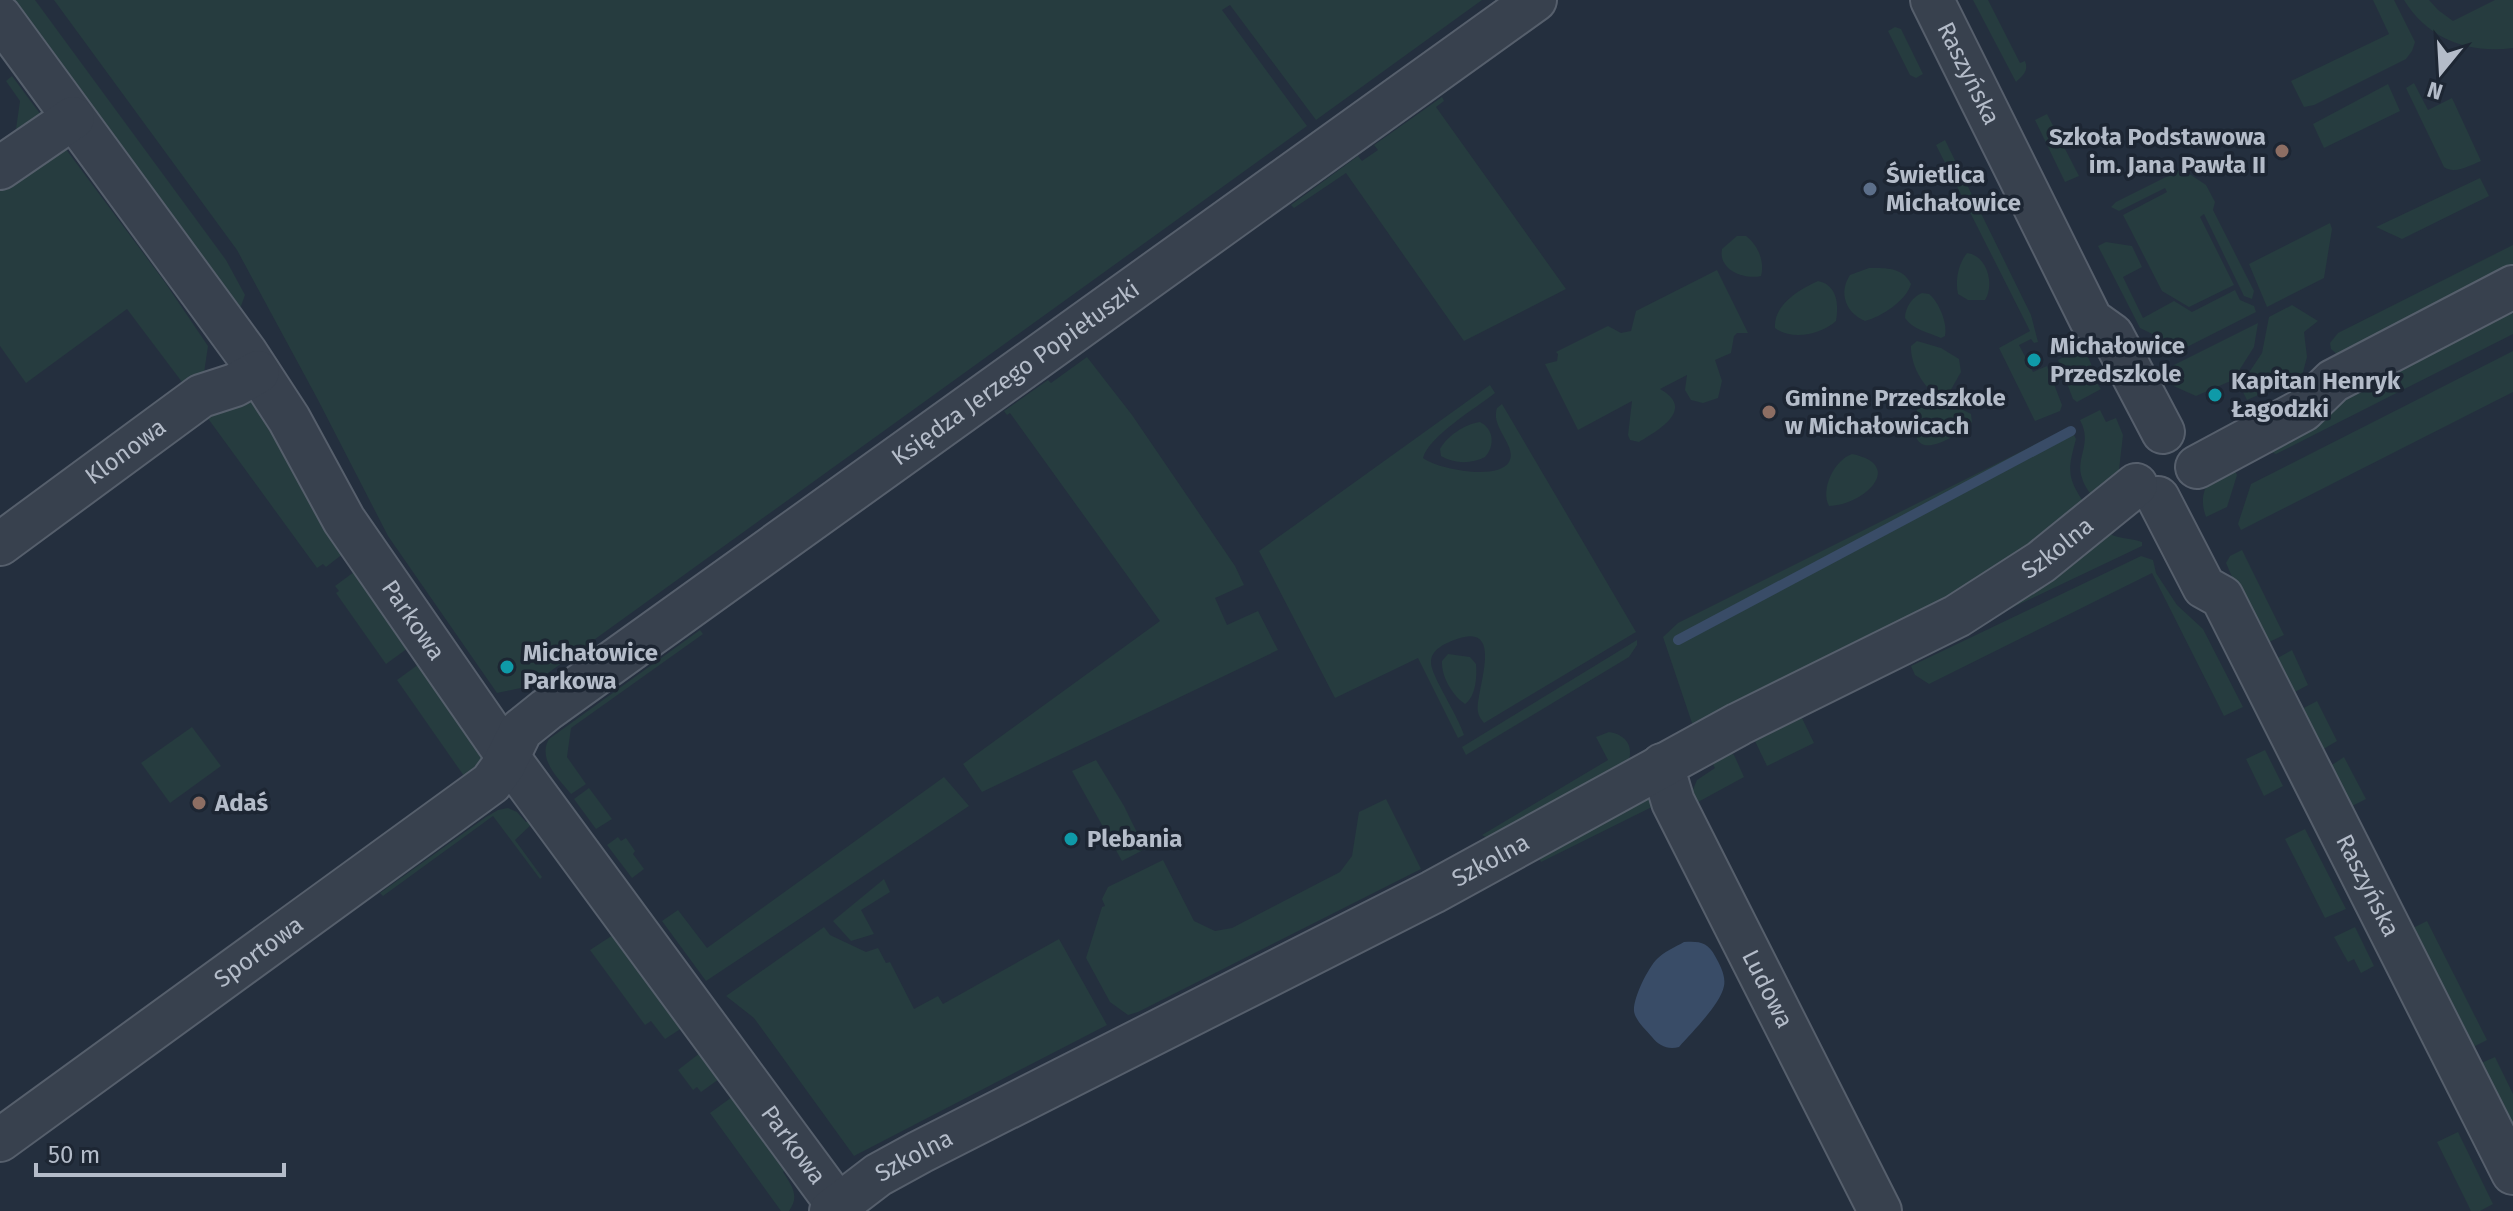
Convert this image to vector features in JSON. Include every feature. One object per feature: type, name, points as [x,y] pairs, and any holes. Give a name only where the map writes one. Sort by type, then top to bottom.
[{"type":"street","name":"Księdza Jerzego Popiełuszki","points":[[508,757],[521,730],[546,710],[1535,0]]},
{"type":"street","name":"Raszyńska","points":[[1932,0],[2091,320],[2088,338],[2112,395],[2166,464],[2204,587],[2222,597],[2513,1173]]},
{"type":"street","name":"Parkowa","points":[[0,17],[258,372],[302,441],[344,520],[508,757],[837,1209]]},
{"type":"street","points":[[0,168],[73,118]]},
{"type":"street","name":"Szkolna","points":[[837,1209],[878,1175],[920,1152],[1433,892],[1739,724],[1957,616],[2041,562],[2166,464],[2294,387],[2333,381],[2513,287]]},
{"type":"street","name":"Klonowa","points":[[0,544],[201,396],[235,385],[258,372]]},
{"type":"street","name":"Sportowa","points":[[0,1140],[491,783],[508,757]]},
{"type":"street","name":"Ludowa","points":[[1662,765],[1673,802],[1880,1211]]},
{"type":"green space","points":[[4,0],[35,0],[226,260],[245,295],[241,306],[233,312]]},
{"type":"green space","points":[[54,0],[1482,0],[1316,120],[1230,5],[1222,10],[1307,126],[530,686],[497,693],[388,536],[237,250]]},
{"type":"green space","points":[[1973,0],[1988,0],[2020,63],[2025,61],[2026,70],[2016,82]]},
{"type":"green space","points":[[2373,0],[2394,0],[2415,42],[2412,51],[2406,59],[2314,105],[2304,107],[2291,81],[2389,34]]},
{"type":"green space","points":[[2404,0],[2429,0],[2453,21],[2495,0],[2513,0],[2513,48],[2480,49],[2451,41],[2425,25]]},
{"type":"green space","points":[[1895,27],[1901,29],[1923,74],[1916,78],[1910,75],[1888,31]]},
{"type":"green space","points":[[12,76],[41,115],[15,136],[20,101],[6,81]]},
{"type":"green space","points":[[2414,83],[2428,110],[2452,98],[2481,161],[2458,170],[2444,167],[2406,88]]},
{"type":"green space","points":[[2388,84],[2400,111],[2324,148],[2313,124]]},
{"type":"green space","points":[[1442,97],[1444,101],[1436,107],[1566,289],[1464,341],[1346,173],[1294,208],[1291,205],[1358,156],[1362,161],[1378,150],[1374,145]]},
{"type":"green space","points":[[2047,114],[2079,176],[2065,182],[2035,120]]},
{"type":"green space","points":[[1945,140],[2031,315],[2038,342],[2034,343],[2031,339],[2019,345],[2033,372],[2047,366],[2062,405],[2060,411],[2035,421],[1999,348],[2030,331],[1936,145]]},
{"type":"green space","points":[[65,148],[208,346],[203,380],[188,390],[127,309],[26,383],[0,346],[0,183]]},
{"type":"green space","points":[[2182,169],[2206,185],[2215,202],[2213,210],[2254,291],[2252,299],[2244,296],[2204,214],[2200,217],[2234,285],[2189,307],[2162,291],[2123,215],[2167,192],[2165,188],[2119,211],[2111,207]]},
{"type":"green space","points":[[2480,178],[2489,196],[2402,239],[2376,227]]},
{"type":"green space","points":[[2330,223],[2332,229],[2324,278],[2267,307],[2249,264]]},
{"type":"green space","points":[[1737,236],[1746,236],[1757,249],[1762,265],[1761,276],[1740,275],[1724,263],[1722,249]]},
{"type":"green space","points":[[2106,242],[2132,246],[2142,267],[2123,277],[2143,318],[2174,301],[2192,312],[2235,290],[2240,300],[2254,306],[2256,312],[2183,349],[2140,328],[2098,246]]},
{"type":"green space","points":[[2513,245],[2513,272],[2339,356],[2331,349],[2330,343],[2338,333]]},
{"type":"green space","points":[[1967,253],[1980,259],[1987,272],[1989,287],[1985,300],[1968,300],[1958,294],[1958,273]]},
{"type":"green space","points":[[1869,268],[1898,271],[1911,284],[1892,307],[1865,321],[1853,313],[1844,295],[1850,275]]},
{"type":"green space","points":[[1717,270],[1748,333],[1737,333],[1731,353],[1715,360],[1722,381],[1718,398],[1703,403],[1691,400],[1685,390],[1687,375],[1660,389],[1675,404],[1674,411],[1664,425],[1639,442],[1630,440],[1628,435],[1632,401],[1578,430],[1545,364],[1557,361],[1556,352],[1608,326],[1621,333],[1631,331],[1636,311]]},
{"type":"green space","points":[[1818,281],[1833,291],[1836,321],[1807,334],[1790,334],[1775,328],[1778,312],[1783,305],[1796,293]]},
{"type":"green space","points":[[1922,293],[1933,298],[1942,314],[1946,331],[1941,338],[1916,328],[1905,318],[1910,303]]},
{"type":"green space","points":[[2292,305],[2318,321],[2304,332],[2307,357],[2302,376],[2247,400],[2240,386],[2262,353],[2269,317]]},
{"type":"green space","points":[[2505,310],[2513,314],[2513,334],[2276,454],[2271,452],[2265,440]]},
{"type":"green space","points":[[2258,323],[2254,347],[2233,380],[2196,396],[2169,384],[2162,371]]},
{"type":"green space","points":[[1917,341],[1941,348],[1959,359],[1961,372],[1949,393],[1939,396],[1933,393],[1919,375],[1911,353],[1911,346]]},
{"type":"green space","points":[[2081,348],[2085,350],[2101,389],[2077,402],[2073,399],[2058,360]]},
{"type":"green space","points":[[2513,351],[2513,392],[2241,530],[2238,524],[2251,484]]},
{"type":"green space","points":[[1087,357],[1132,415],[1235,566],[1244,585],[1215,598],[1227,625],[1258,611],[1278,650],[982,792],[963,764],[1160,621],[1010,413],[1007,415],[1004,411]]},
{"type":"green space","points":[[1490,385],[1495,393],[1443,432],[1423,458],[1441,466],[1467,471],[1503,468],[1511,456],[1497,423],[1497,408],[1502,404],[1636,632],[1484,723],[1478,712],[1485,662],[1481,640],[1472,636],[1444,645],[1436,650],[1431,662],[1464,735],[1458,738],[1418,658],[1335,698],[1259,551]]},
{"type":"green space","points":[[236,397],[264,409],[344,553],[326,567],[323,564],[317,568],[204,413]]},
{"type":"green space","points":[[1927,402],[1960,409],[1971,414],[1972,422],[1950,438],[1924,445],[1916,437],[1915,421],[1917,410]]},
{"type":"green space","points":[[2100,410],[2106,422],[2116,418],[2123,435],[2116,479],[2095,501],[2084,484],[2080,470],[2085,436],[2080,420]]},
{"type":"green space","points":[[1480,422],[1492,438],[1485,457],[1463,462],[1441,456],[1440,449],[1452,435]]},
{"type":"green space","points":[[2070,427],[2076,439],[2070,467],[2072,481],[2087,507],[1977,587],[1700,726],[1692,723],[1663,637],[1678,623]]},
{"type":"green space","points":[[1852,454],[1868,459],[1876,467],[1878,475],[1874,484],[1855,499],[1829,506],[1826,492],[1830,476],[1845,457]]},
{"type":"green space","points":[[2229,459],[2237,475],[2227,507],[2206,517],[2204,492]]},
{"type":"green space","points":[[2105,531],[2142,542],[2142,546],[1984,621]]},
{"type":"green space","points":[[2242,550],[2284,635],[2265,644],[2261,644],[2226,563],[2230,556]]},
{"type":"green space","points":[[2141,556],[2153,560],[2156,573],[2177,605],[2203,629],[2243,707],[2224,716],[2152,573],[1929,684],[1915,675],[1911,666]]},
{"type":"green space","points":[[354,572],[364,574],[408,648],[386,664],[336,593],[339,591],[335,586]]},
{"type":"green space","points":[[700,630],[703,634],[571,728],[567,757],[586,784],[571,794],[548,761],[546,746],[549,739]]},
{"type":"green space","points":[[1637,640],[1629,657],[1466,755],[1462,747]]},
{"type":"green space","points":[[2292,650],[2308,685],[2291,694],[2274,660]]},
{"type":"green space","points":[[1448,654],[1470,657],[1476,664],[1474,691],[1465,704],[1452,691],[1443,673],[1442,661]]},
{"type":"green space","points":[[419,664],[485,754],[483,768],[327,877],[464,776],[397,680]]},
{"type":"green space","points":[[2317,701],[2337,741],[2320,751],[2300,710]]},
{"type":"green space","points":[[1802,718],[1814,743],[1767,766],[1755,741]]},
{"type":"green space","points":[[192,727],[221,766],[170,803],[141,763]]},
{"type":"green space","points":[[1609,732],[1621,736],[1628,744],[1630,755],[1626,767],[1493,841],[1482,835],[1608,760],[1596,737]]},
{"type":"green space","points":[[2265,750],[2283,786],[2264,796],[2246,759]]},
{"type":"green space","points":[[1731,753],[1744,777],[1698,802],[1779,961],[1769,965],[1692,792],[1697,780],[1715,768],[1712,762]]},
{"type":"green space","points":[[2344,757],[2366,799],[2350,807],[2329,767]]},
{"type":"green space","points":[[1096,760],[1145,849],[1122,861],[1072,771]]},
{"type":"green space","points":[[944,777],[969,806],[706,981],[662,921],[678,910],[707,948]]},
{"type":"green space","points":[[589,788],[612,819],[596,829],[574,799]]},
{"type":"green space","points":[[1646,797],[1660,803],[1541,862],[1538,855]]},
{"type":"green space","points":[[1386,799],[1421,869],[1138,1012],[1128,1015],[1110,1002],[1086,958],[1102,907],[1105,906],[1102,899],[1108,887],[1163,860],[1194,921],[1215,931],[1232,928],[1340,872],[1352,856],[1359,812]]},
{"type":"green space","points":[[508,808],[526,822],[535,821],[515,840],[542,877],[540,879],[493,816],[383,896],[380,893],[486,817]]},
{"type":"green space","points":[[2305,829],[2346,909],[2325,918],[2285,839]]},
{"type":"green space","points":[[618,837],[621,841],[626,838],[644,869],[632,878],[607,845]]},
{"type":"green space","points":[[884,879],[890,892],[861,910],[874,934],[851,941],[833,921]]},
{"type":"green space","points":[[2427,921],[2487,1040],[2471,1048],[2411,929]]},
{"type":"green space","points":[[824,927],[830,935],[866,952],[878,948],[886,963],[890,962],[914,1009],[938,996],[943,1004],[1059,939],[1107,1025],[854,1156],[754,1018],[726,996]]},
{"type":"green space","points":[[2355,927],[2374,966],[2361,973],[2354,959],[2348,962],[2334,937]]},
{"type":"green space","points":[[613,935],[682,1028],[665,1039],[651,1021],[645,1025],[590,950]]},
{"type":"green space","points":[[700,1053],[720,1070],[719,1079],[701,1092],[697,1087],[693,1090],[678,1070]]},
{"type":"green space","points":[[2495,1057],[2513,1094],[2513,1142],[2479,1064]]},
{"type":"green space","points":[[732,1097],[742,1099],[786,1169],[783,1172],[794,1196],[789,1211],[781,1211],[710,1113]]},
{"type":"green space","points":[[2458,1132],[2493,1204],[2480,1211],[2471,1211],[2437,1142]]},
{"type":"water","points":[[1684,942],[1699,942],[1709,948],[1722,971],[1724,986],[1711,1010],[1679,1047],[1667,1048],[1641,1025],[1634,1005],[1653,963]]},
{"type":"waterway","points":[[1678,640],[2071,431]]},
{"type":"place","name":"Szkoła Podstawowa im. Jana Pawła II","points":[[2282,151]]},
{"type":"place","name":"Świetlica Michałowice","points":[[1870,189]]},
{"type":"place","name":"Michałowice Przedszkole","points":[[2034,360]]},
{"type":"place","name":"Kapitan Henryk Łagodzki","points":[[2215,395]]},
{"type":"place","name":"Gminne Przedszkole w Michałowicach","points":[[1769,412]]},
{"type":"place","name":"Michałowice Parkowa","points":[[507,667]]},
{"type":"place","name":"Adaś","points":[[199,803]]},
{"type":"place","name":"Plebania","points":[[1071,839]]}]
